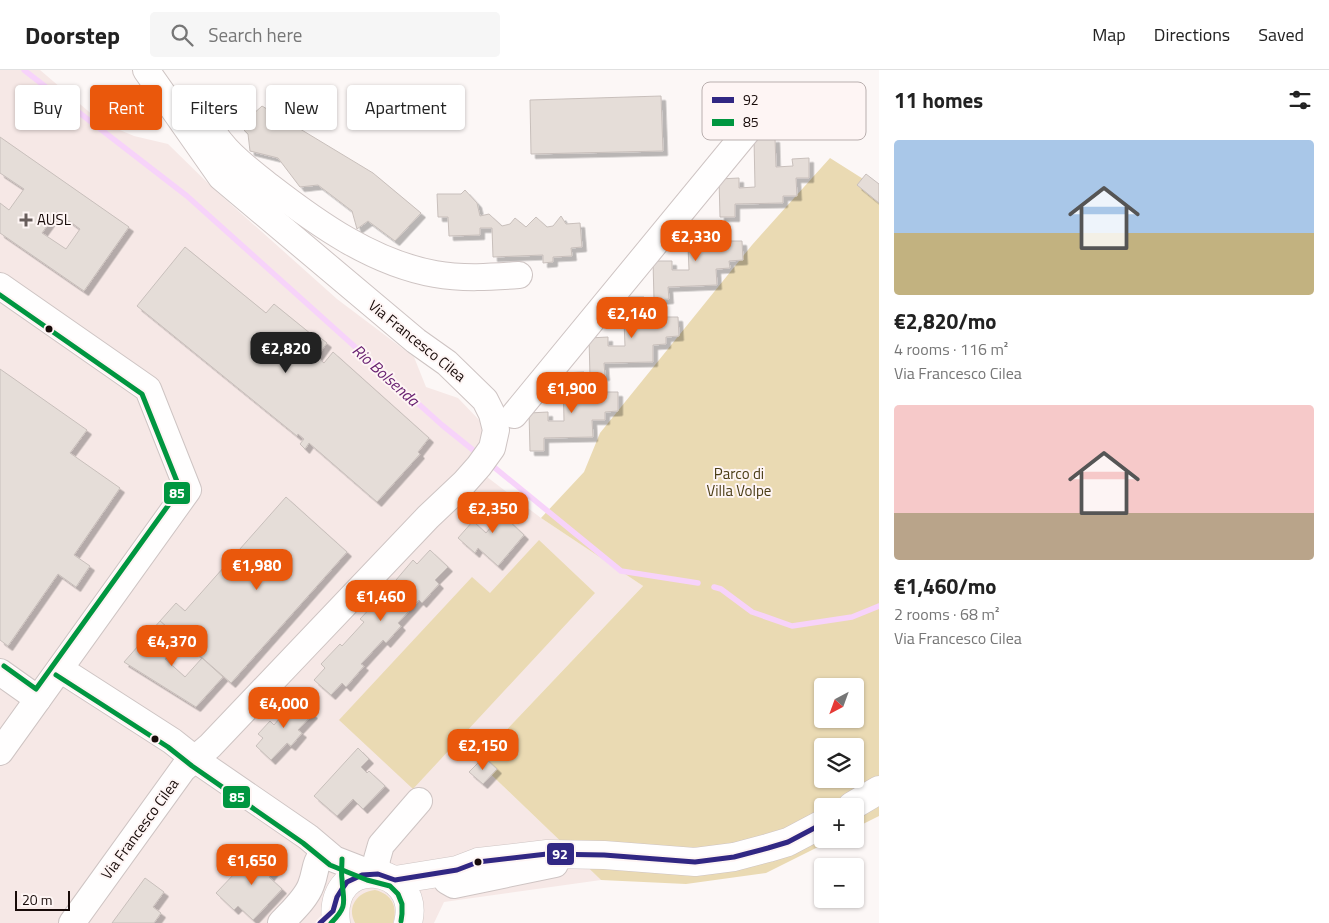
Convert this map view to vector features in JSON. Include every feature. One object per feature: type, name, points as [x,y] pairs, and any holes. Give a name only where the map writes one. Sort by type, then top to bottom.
[{"type":"main road","points":[[864,799],[879,790]]},
{"type":"main road","points":[[409,919],[420,903],[452,876],[478,862],[547,854],[604,855],[695,862],[734,856],[788,842],[814,829]]},
{"type":"main road","points":[[380,876],[404,890],[409,902],[409,919]]},
{"type":"main road","points":[[332,913],[344,886],[356,877],[452,876]]},
{"type":"street","name":"Via Francesco Cilea","points":[[72,923],[184,769],[196,760],[486,457],[496,430],[492,414],[485,400],[447,363],[409,335],[221,177],[146,70]]},
{"type":"street","points":[[213,130],[221,143],[250,171],[294,205],[347,241],[392,262],[435,274],[474,278],[518,275]]},
{"type":"street","points":[[514,414],[740,140]]},
{"type":"street","points":[[0,286],[148,389],[188,490],[0,752]]},
{"type":"street","points":[[60,669],[172,741],[196,760],[308,837],[329,855],[380,876]]},
{"type":"street","points":[[0,672],[38,699]]},
{"type":"street","points":[[380,876],[377,859],[381,845],[419,801]]},
{"type":"street","points":[[329,855],[334,881],[332,913]]},
{"type":"street","points":[[281,923],[305,896],[311,885],[316,861],[329,855]]},
{"type":"shaded area","points":[[0,70],[40,70],[58,85],[15,85],[15,130],[80,130],[80,104],[90,113],[90,130],[120,130],[134,136],[168,144],[215,190],[337,299],[414,357],[426,387],[458,398],[483,424],[481,455],[466,461],[541,518],[643,586],[477,761],[601,880],[444,902],[434,923],[0,923]]},
{"type":"green space","name":"Parco di Villa Volpe","points":[[830,158],[879,189],[879,816],[864,824],[864,798],[814,798],[814,848],[816,848],[766,873],[686,884],[601,880],[477,761],[643,586],[541,518],[584,472],[600,433],[752,245]]},
{"type":"green space","points":[[539,540],[595,593],[413,789],[339,720],[472,577],[490,593]]},
{"type":"green space","points":[[375,890],[386,895],[392,902],[395,912],[393,923],[355,923],[352,911],[355,901],[363,894]]},
{"type":"building","points":[[661,96],[663,151],[531,154],[530,100]]},
{"type":"building","points":[[262,106],[266,108],[266,130],[302,130],[373,173],[421,213],[395,241],[368,221],[357,229],[352,211],[318,185],[300,187],[278,158],[250,151],[248,134],[244,130],[256,130],[256,111]]},
{"type":"building","name":"AUSL","points":[[0,137],[129,227],[84,291],[0,233],[0,203],[9,210],[24,189],[0,173]],"holes":[[[57,212],[80,229],[66,249],[42,233]]]},
{"type":"building","points":[[754,140],[775,140],[776,167],[793,166],[792,159],[809,158],[809,178],[796,178],[797,196],[783,196],[783,203],[735,204],[735,217],[720,217],[719,179],[739,178],[739,188],[755,187]]},
{"type":"building","points":[[866,174],[879,184],[879,203],[857,185]]},
{"type":"building","points":[[465,190],[477,203],[480,216],[489,214],[502,226],[510,224],[515,218],[526,227],[536,217],[547,227],[553,226],[561,216],[566,224],[580,223],[582,247],[571,248],[572,256],[553,257],[553,262],[543,263],[543,255],[493,257],[492,228],[480,228],[480,235],[449,236],[448,217],[438,217],[437,194],[461,194]]},
{"type":"building","points":[[687,221],[708,221],[709,249],[726,249],[726,241],[742,241],[743,260],[729,261],[730,268],[716,269],[717,285],[668,287],[669,299],[654,300],[653,261],[672,261],[672,270],[689,270]]},
{"type":"building","points":[[185,247],[266,313],[274,304],[311,334],[313,332],[327,343],[317,357],[324,363],[333,352],[429,438],[418,452],[420,454],[377,502],[309,443],[305,449],[300,444],[304,439],[298,434],[297,436],[137,306]]},
{"type":"building","points":[[623,297],[644,297],[645,325],[662,324],[662,317],[678,317],[679,336],[666,337],[666,344],[653,345],[653,362],[604,363],[605,376],[590,376],[589,338],[608,337],[608,346],[625,346]]},
{"type":"building","points":[[0,369],[87,430],[70,453],[120,488],[74,555],[90,566],[76,587],[58,574],[8,646],[0,640]]},
{"type":"building","points":[[584,372],[585,400],[602,400],[602,392],[618,392],[618,411],[605,412],[605,420],[592,420],[593,437],[544,438],[544,451],[530,451],[529,413],[548,412],[548,421],[564,421],[563,373]]},
{"type":"building","points":[[286,497],[347,552],[231,683],[160,621],[176,603],[185,611]]},
{"type":"building","points":[[492,500],[509,515],[506,518],[524,535],[498,566],[478,548],[475,553],[458,538],[473,521],[486,533],[491,527],[478,515]]},
{"type":"building","points":[[430,550],[448,567],[435,580],[439,584],[422,603],[419,600],[398,623],[401,626],[386,643],[383,640],[361,664],[364,666],[346,687],[342,683],[331,695],[314,680],[325,668],[321,664],[340,644],[342,646],[364,622],[360,619],[375,603],[378,606],[399,583],[396,580],[413,560],[417,564]]},
{"type":"building","points":[[160,621],[182,640],[165,659],[185,677],[202,658],[223,677],[196,707],[124,662]]},
{"type":"building","points":[[297,700],[313,714],[298,730],[302,733],[291,746],[287,743],[271,760],[256,746],[263,738],[258,734],[270,721],[274,725],[279,719],[276,716],[288,703],[291,706]]},
{"type":"building","points":[[358,748],[369,759],[361,767],[367,773],[369,771],[385,786],[363,809],[353,799],[337,816],[314,796]]},
{"type":"building","points":[[484,757],[497,769],[483,784],[469,772]]},
{"type":"building","points":[[259,848],[278,866],[269,877],[282,889],[253,920],[238,906],[234,910],[216,893]]},
{"type":"building","points":[[145,878],[164,892],[153,907],[161,913],[154,923],[112,923]]},
{"type":"waterway","name":"Rio Bolsenda","points":[[24,70],[187,196],[442,425],[478,454]]},
{"type":"waterway","name":"Rio Bolsenda","points":[[489,463],[621,571],[698,583]]},
{"type":"waterway","name":"Rio Bolsenda","points":[[714,587],[721,589],[752,612],[792,626],[852,617],[879,606]]},
{"type":"transit line","name":"85","points":[[0,295],[142,394],[180,489],[36,689],[4,666]]},
{"type":"transit line","name":"85","points":[[56,675],[168,747],[192,766],[303,843],[330,865],[367,880],[390,886],[398,894],[402,904],[401,921]]},
{"type":"transit line","name":"92","points":[[320,923],[333,911],[337,897],[347,882],[362,875],[378,874],[395,880],[457,870],[478,862],[547,854],[604,855],[695,862],[734,857],[768,848],[788,842],[814,828]]},
{"type":"transit line","name":"85","points":[[331,923],[337,917],[344,903],[342,859]]},
{"type":"place","name":"AUSL","points":[[26,220]]}]
